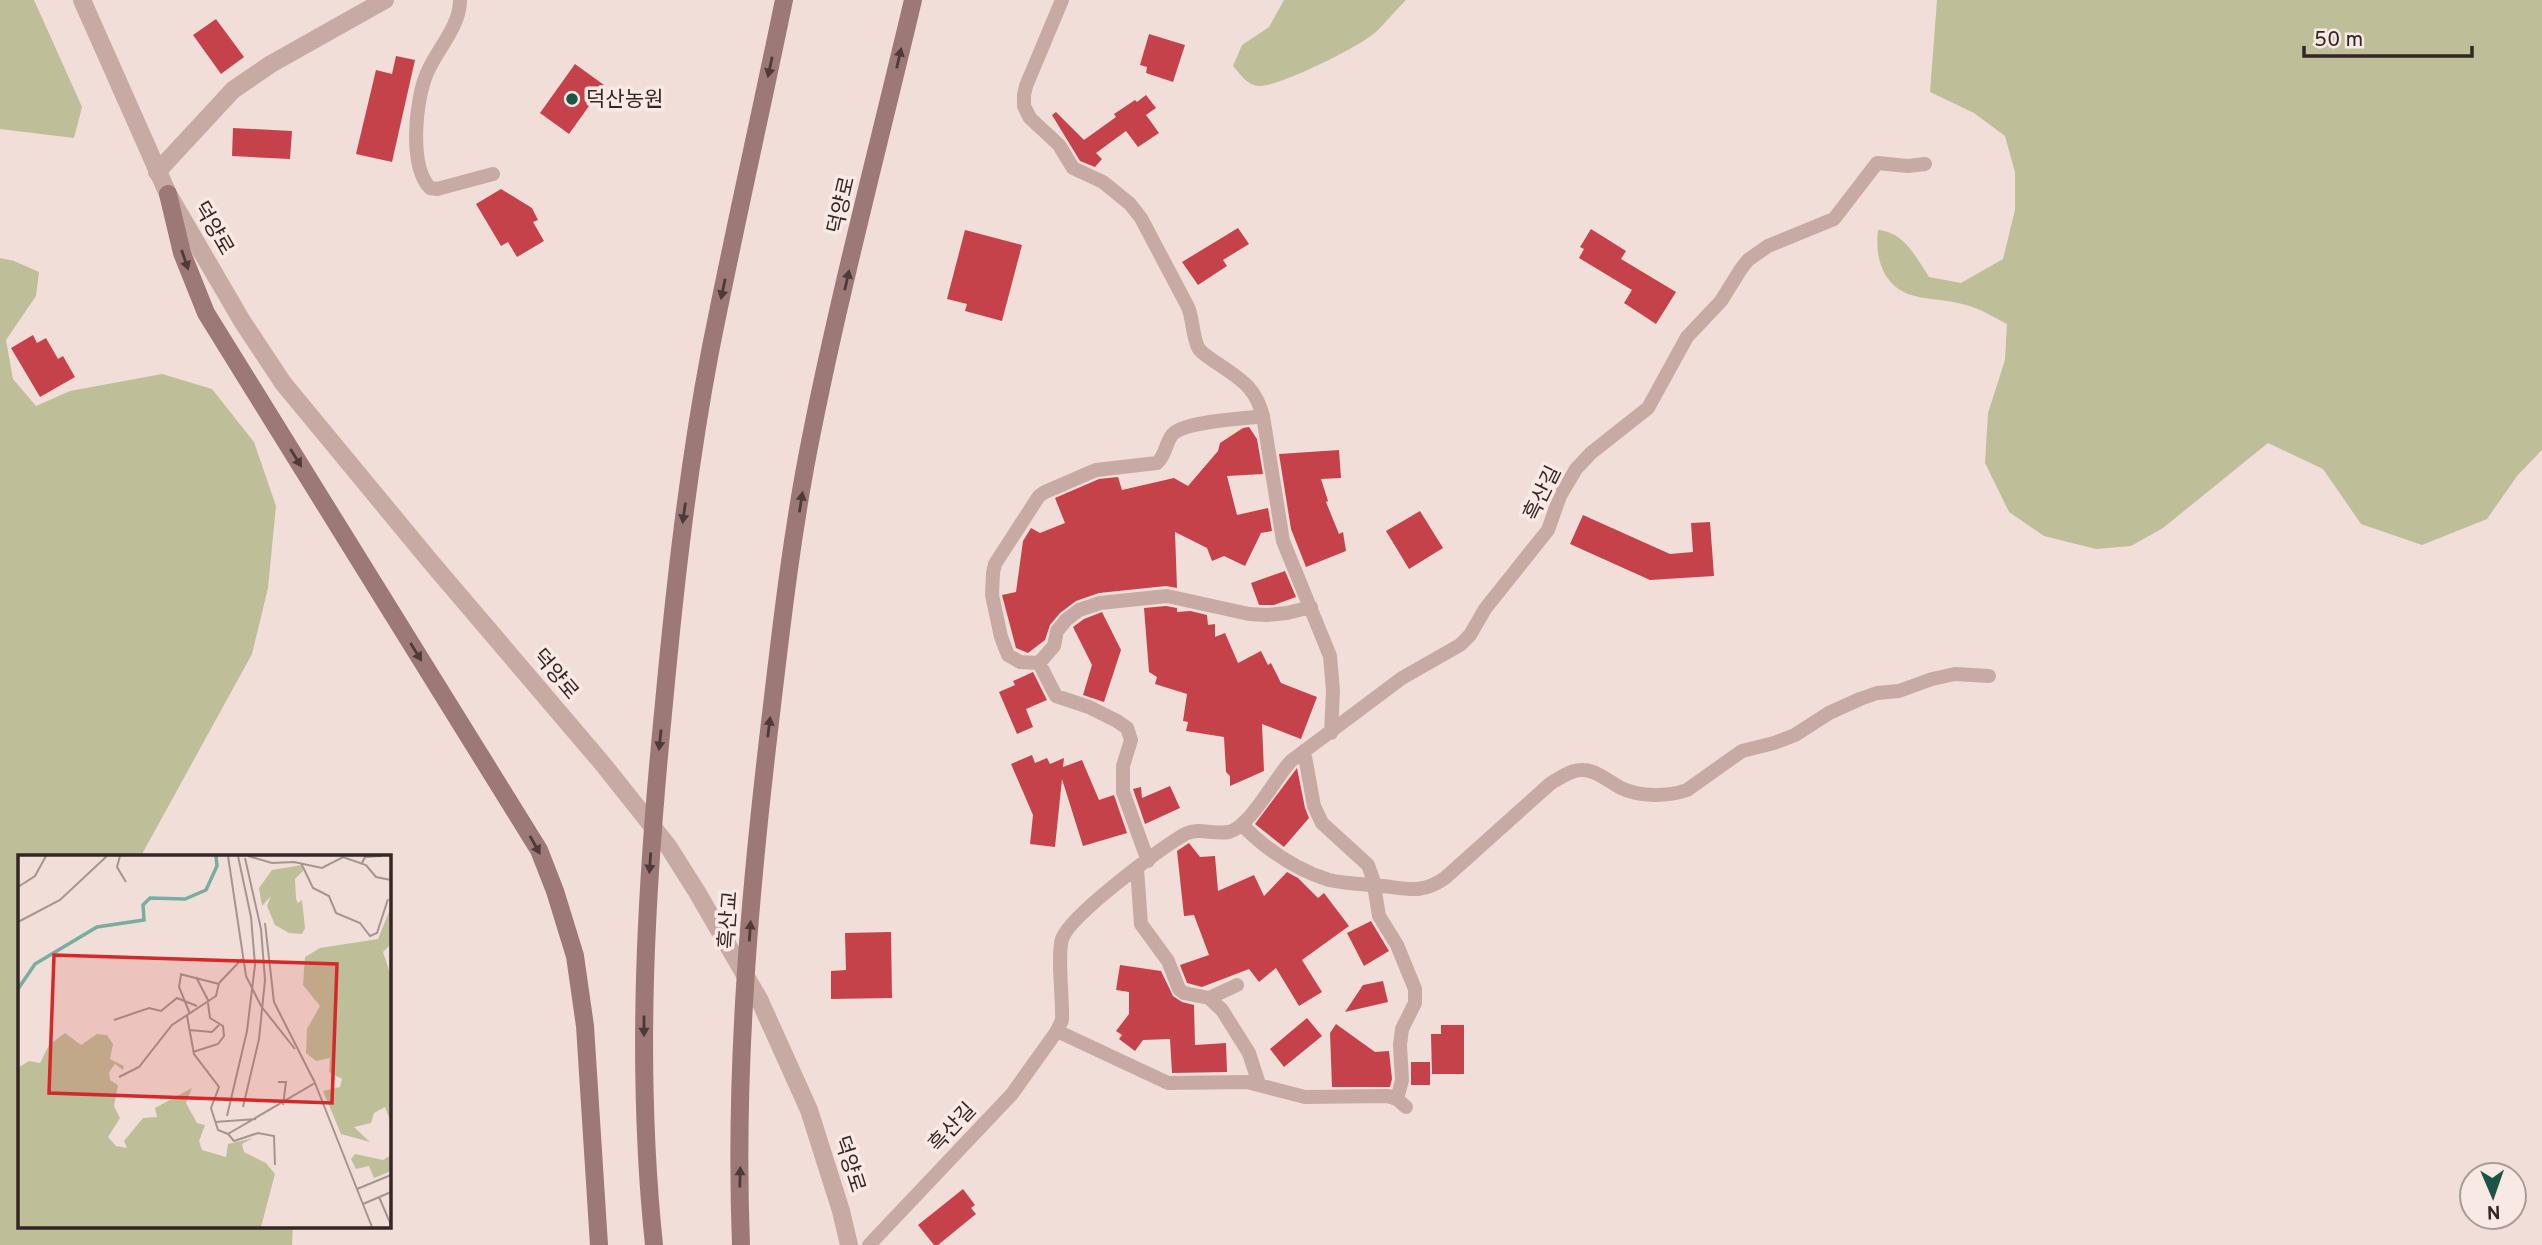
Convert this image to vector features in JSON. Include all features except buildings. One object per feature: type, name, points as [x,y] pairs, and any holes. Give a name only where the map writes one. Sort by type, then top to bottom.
[{"type":"main road","points":[[654,1245],[645,1141],[644,958],[657,770],[679,551],[710,352],[785,0]]},
{"type":"main road","name":"덕양로","points":[[761,795],[783,615],[811,434],[913,0]]},
{"type":"main road","points":[[168,194],[182,253],[206,313],[539,850],[575,956],[585,1026],[599,1245]]},
{"type":"main road","name":"흑산교","points":[[741,1245],[742,1048],[761,795]]},
{"type":"street","name":"덕양로","points":[[82,0],[168,194],[242,321],[284,383],[429,561],[602,763],[668,846],[759,999],[770,1023],[809,1110],[849,1245]]},
{"type":"street","points":[[157,172],[233,90],[271,64],[385,0]]},
{"type":"lane","points":[[460,0],[457,17],[426,74],[421,94],[416,133],[420,172],[430,188],[437,189],[493,174]]},
{"type":"lane","points":[[1062,0],[1024,95],[1027,112],[1059,145],[1073,168],[1117,191],[1136,211],[1188,307],[1193,319],[1196,344],[1201,352],[1251,387],[1257,398],[1283,541],[1330,656],[1333,691],[1331,733]]},
{"type":"lane","name":"흑산길","points":[[869,1245],[1012,1094],[1057,1031],[1062,1020],[1060,954],[1066,930],[1100,899],[1177,838],[1192,831],[1227,832],[1242,825],[1281,772],[1304,751],[1402,678],[1460,645],[1548,530],[1560,496],[1576,469],[1591,453],[1648,408],[1687,337],[1721,301],[1748,260],[1768,246],[1834,219],[1877,163],[1908,166],[1925,164]]},
{"type":"lane","points":[[1039,663],[1015,660],[1004,650],[992,584],[995,564],[1039,496],[1086,472],[1157,463],[1171,436],[1183,428],[1262,416]]},
{"type":"lane","points":[[1039,663],[1054,646],[1057,631],[1066,620],[1079,610],[1100,603],[1167,596],[1249,614],[1267,615],[1311,607]]},
{"type":"lane","points":[[1039,663],[1056,696],[1089,707],[1127,728],[1131,740],[1123,766],[1123,792],[1143,865],[1141,924],[1168,961],[1178,989],[1184,993],[1209,998],[1222,1010],[1249,1053],[1259,1084]]},
{"type":"lane","points":[[1242,825],[1272,852],[1320,877],[1332,881],[1418,890],[1434,886],[1551,783],[1579,769],[1590,770],[1635,793],[1678,793],[1687,790],[1742,751],[1795,735],[1829,713],[1860,699],[1899,691],[1943,676],[1989,676]]},
{"type":"lane","points":[[1057,1031],[1168,1083],[1259,1084],[1295,1096],[1388,1096],[1402,1103],[1399,1045],[1402,1029],[1416,996],[1406,962],[1379,916],[1368,865],[1322,823],[1319,817],[1311,796],[1304,751]]},
{"type":"lane","points":[[1209,998],[1237,985]]},
{"type":"green space","points":[[0,0],[34,0],[82,107],[74,138],[0,129]]},
{"type":"green space","points":[[1284,0],[1406,0],[1376,32],[1353,47],[1283,80],[1268,85],[1250,84],[1233,66],[1242,45],[1269,27]]},
{"type":"green space","points":[[1937,0],[2542,0],[2542,450],[2517,476],[2487,519],[2422,545],[2361,524],[2323,469],[2268,443],[2163,528],[2131,546],[2096,549],[2044,536],[2009,512],[1985,463],[1988,413],[2005,360],[2007,324],[1968,305],[1908,294],[1886,276],[1879,258],[1878,230],[1902,240],[1929,277],[1961,283],[2003,259],[2015,210],[2015,172],[2005,136],[1974,113],[1930,92]]},
{"type":"green space","points":[[0,258],[39,272],[36,296],[6,340],[13,379],[36,406],[70,391],[162,374],[212,389],[254,442],[276,506],[268,588],[252,654],[142,855],[18,855],[18,1228],[293,1228],[292,1245],[0,1245]]},
{"type":"place","name":"덕산농원","points":[[572,99]]}]
